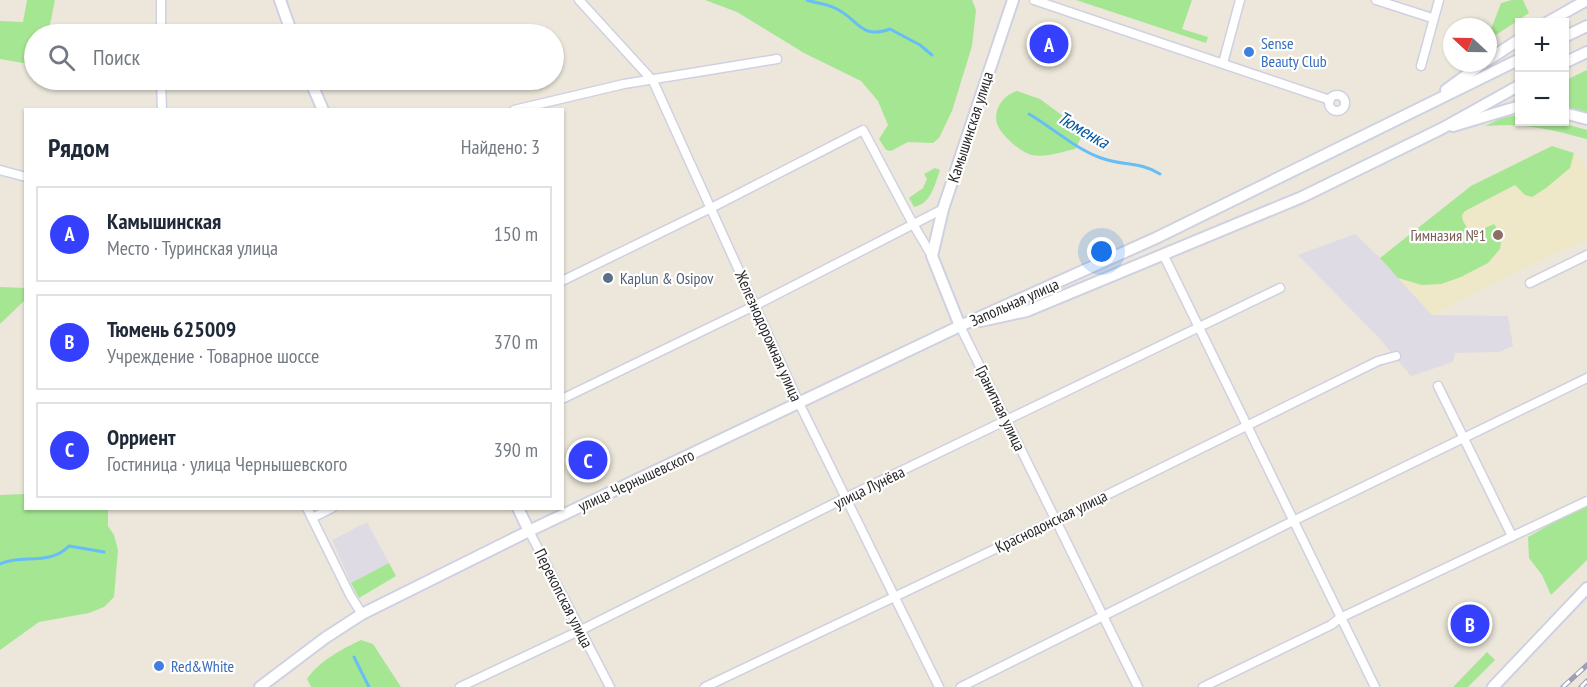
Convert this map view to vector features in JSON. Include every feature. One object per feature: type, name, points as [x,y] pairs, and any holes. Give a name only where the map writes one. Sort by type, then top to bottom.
[{"type":"street","points":[[161,0],[161,24]]},
{"type":"street","points":[[280,0],[288,24]]},
{"type":"street","name":"Железнодорожная улица","points":[[579,0],[653,81],[799,403],[939,687]]},
{"type":"street","name":"Камышинская улица","points":[[932,256],[943,208],[1013,0]]},
{"type":"street","points":[[1034,0],[1329,100]]},
{"type":"street","points":[[1223,63],[1240,0]]},
{"type":"street","points":[[1376,0],[1432,18]]},
{"type":"street","points":[[1421,66],[1432,18],[1439,0]]},
{"type":"street","points":[[1555,18],[1587,0]]},
{"type":"street","points":[[1569,35],[1587,26]]},
{"type":"street","points":[[1497,54],[1515,42]]},
{"type":"street","points":[[1569,61],[1587,52]]},
{"type":"street","points":[[522,108],[624,84],[777,59]]},
{"type":"street","name":"Запольная улица","points":[[960,326],[1156,238],[1515,61]]},
{"type":"street","points":[[1426,105],[1471,72]]},
{"type":"street","name":"Запольная улица","points":[[960,326],[1027,311],[1302,197],[1441,129],[1515,88]]},
{"type":"street","points":[[161,90],[162,108]]},
{"type":"street","points":[[314,90],[322,108]]},
{"type":"street","points":[[1441,129],[1515,107]]},
{"type":"street","points":[[1569,114],[1587,119]]},
{"type":"street","name":"Гранитная улица","points":[[711,208],[863,130],[932,256],[960,326],[1138,687]]},
{"type":"street","points":[[0,170],[24,176]]},
{"type":"street","points":[[564,280],[711,208]]},
{"type":"street","points":[[564,398],[756,305],[943,208]]},
{"type":"street","points":[[1530,283],[1587,255]]},
{"type":"street","points":[[1164,256],[1375,687]]},
{"type":"street","name":"улица Лунёва","points":[[460,687],[1280,288]]},
{"type":"street","name":"улица Чернышевского","points":[[260,687],[325,638],[362,614],[529,531],[960,326]]},
{"type":"street","name":"Краснодонская улица","points":[[705,687],[1056,520],[1378,361],[1396,356]]},
{"type":"street","points":[[961,687],[1293,521],[1587,378]]},
{"type":"street","points":[[1438,386],[1512,536]]},
{"type":"street","points":[[1203,687],[1331,625],[1340,618],[1587,501]]},
{"type":"street","points":[[308,510],[350,595],[362,614]]},
{"type":"street","points":[[312,518],[328,510]]},
{"type":"street","name":"Перекопская улица","points":[[519,510],[610,687]]},
{"type":"street","points":[[1493,687],[1587,588]]},
{"type":"shaded area","name":"Гимназия №1","points":[[1552,146],[1577,155],[1587,169],[1587,240],[1549,256],[1432,315],[1380,258],[1471,186]]},
{"type":"shaded area","points":[[1355,234],[1432,315],[1508,316],[1513,346],[1499,352],[1455,353],[1453,362],[1411,376],[1381,340],[1298,255]]},
{"type":"shaded area","points":[[367,522],[389,563],[351,583],[332,540]]},
{"type":"green space","points":[[27,0],[55,0],[50,24],[24,24],[24,63],[0,59],[0,21],[23,22]]},
{"type":"green space","points":[[705,0],[972,0],[976,10],[972,46],[952,111],[939,138],[933,143],[908,142],[891,151],[886,150],[879,139],[888,125],[878,101],[861,81],[804,53],[737,12]]},
{"type":"green space","points":[[1076,0],[1192,0],[1182,29],[1208,37],[1206,43]]},
{"type":"green space","points":[[1523,0],[1529,13],[1522,18],[1515,18],[1515,22],[1497,34],[1495,18],[1501,3]]},
{"type":"green space","points":[[1587,70],[1587,113],[1569,108],[1569,79]]},
{"type":"green space","points":[[1017,91],[1040,99],[1082,130],[1082,136],[1075,149],[1037,156],[1022,151],[1007,138],[997,124],[996,114],[1003,100]]},
{"type":"green space","points":[[1515,116],[1515,125],[1485,126],[1504,117]]},
{"type":"green space","points":[[1569,125],[1587,130],[1587,139],[1560,132],[1521,126]]},
{"type":"green space","points":[[1552,146],[1574,153],[1570,168],[1546,188],[1532,197],[1525,195],[1515,185],[1465,211],[1462,215],[1471,234],[1494,224],[1502,236],[1500,249],[1488,263],[1441,284],[1422,285],[1398,278],[1380,258],[1471,186]]},
{"type":"green space","points":[[935,168],[940,170],[931,193],[925,202],[914,207],[909,198],[923,188],[927,179],[924,174]]},
{"type":"green space","points":[[0,287],[24,288],[24,301],[0,324]]},
{"type":"green space","points":[[24,494],[24,510],[108,510],[108,526],[114,535],[118,550],[114,597],[104,607],[89,613],[39,622],[0,650],[0,495]]},
{"type":"green space","points":[[1587,503],[1587,560],[1551,595],[1542,575],[1529,558],[1528,537]]},
{"type":"green space","points":[[389,563],[396,576],[359,598],[351,583]]},
{"type":"green space","points":[[361,640],[373,644],[401,687],[311,687],[307,679],[324,661]]},
{"type":"green space","points":[[1487,652],[1495,660],[1468,687],[1453,687]]},
{"type":"waterway","name":"Тюменка","points":[[807,0],[835,8],[866,30],[880,32],[890,29],[920,45],[932,55]]},
{"type":"waterway","name":"Тюменка","points":[[1029,114],[1091,154],[1145,167],[1160,174]]},
{"type":"waterway","points":[[0,564],[53,556],[69,546],[104,552]]},
{"type":"waterway","points":[[354,657],[369,687]]},
{"type":"railway","points":[[1563,687],[1587,665]]},
{"type":"railway","points":[[1581,687],[1587,681]]},
{"type":"place","name":"Камышинская","points":[[1049,44]]},
{"type":"place","name":"Sense Beauty Club","points":[[1249,52]]},
{"type":"place","name":"Гимназия №1","points":[[1498,235]]},
{"type":"place","name":"Kaplun & Osipov","points":[[608,278]]},
{"type":"place","name":"Орриент","points":[[588,460]]},
{"type":"place","name":"Тюмень 625009","points":[[1470,624]]},
{"type":"place","name":"Red&White","points":[[159,666]]}]
